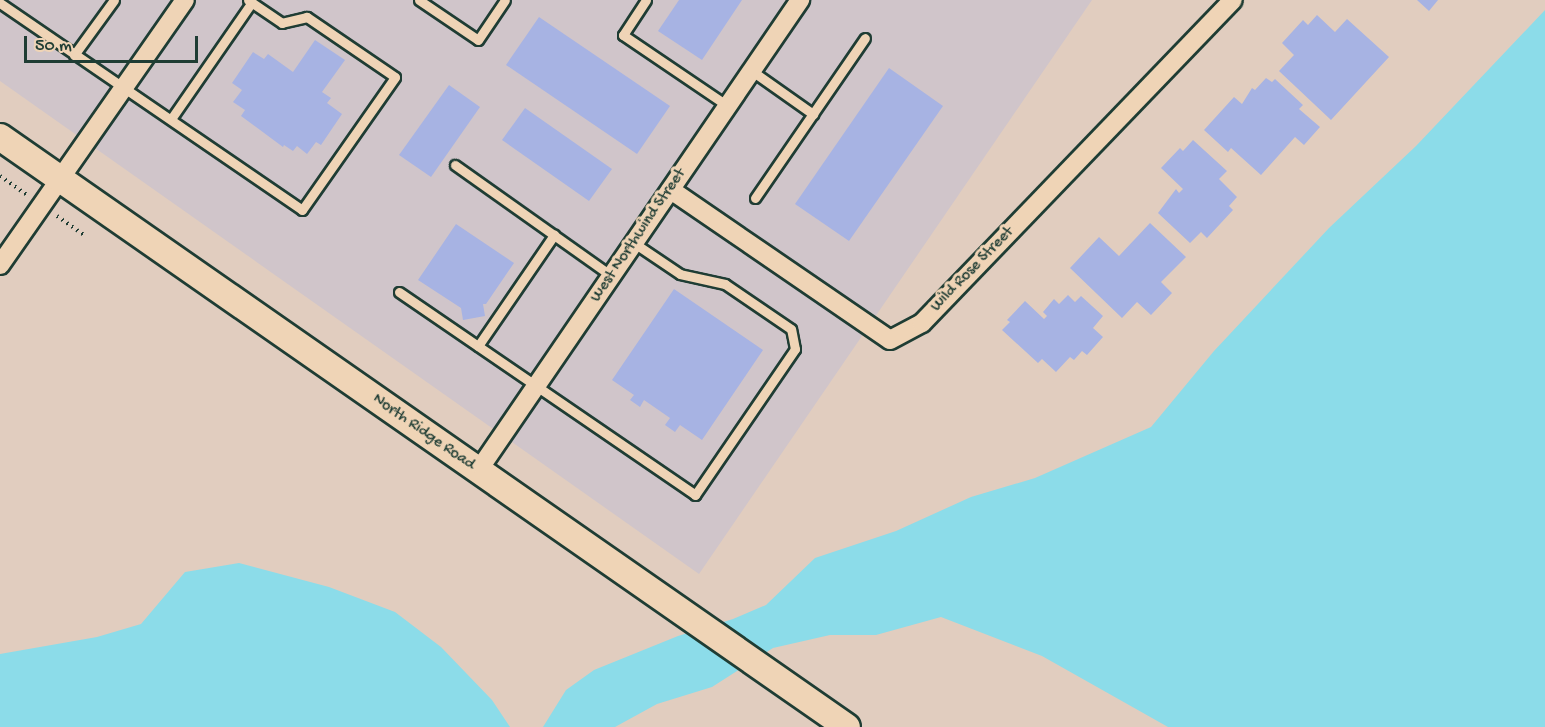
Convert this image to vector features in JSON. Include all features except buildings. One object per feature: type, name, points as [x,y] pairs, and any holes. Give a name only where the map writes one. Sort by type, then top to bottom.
[{"type":"main road","name":"North Ridge Road","points":[[0,137],[847,727]]},
{"type":"street","points":[[0,265],[185,0]]},
{"type":"street","name":"West Northwind Street","points":[[478,471],[800,0]]},
{"type":"street","name":"Wild Rose Street","points":[[671,190],[890,340],[922,322],[1233,0]]},
{"type":"lane","points":[[74,55],[114,0]]},
{"type":"lane","points":[[419,0],[478,40],[505,0]]},
{"type":"lane","points":[[646,0],[623,35],[728,106]]},
{"type":"lane","points":[[0,3],[302,210],[395,77],[307,16],[282,23],[250,1],[171,119]]},
{"type":"lane","points":[[755,198],[865,38]]},
{"type":"lane","points":[[752,71],[813,114]]},
{"type":"lane","points":[[455,165],[612,276]]},
{"type":"lane","points":[[478,346],[554,235]]},
{"type":"lane","points":[[399,292],[695,495],[795,349],[791,329],[725,284],[680,274],[634,243]]},
{"type":"shaded area","points":[[0,0],[1092,0],[699,574],[0,81]]},
{"type":"water","points":[[1545,10],[1545,727],[1168,727],[1042,656],[941,617],[876,635],[830,635],[773,648],[712,687],[657,704],[615,727],[543,727],[566,690],[594,670],[678,636],[733,619],[766,605],[815,558],[896,531],[971,497],[1035,478],[1151,427],[1214,351],[1329,228],[1416,146]]},
{"type":"water","points":[[239,563],[329,587],[395,612],[441,647],[492,700],[510,727],[0,727],[0,654],[97,637],[141,624],[185,572]]}]
